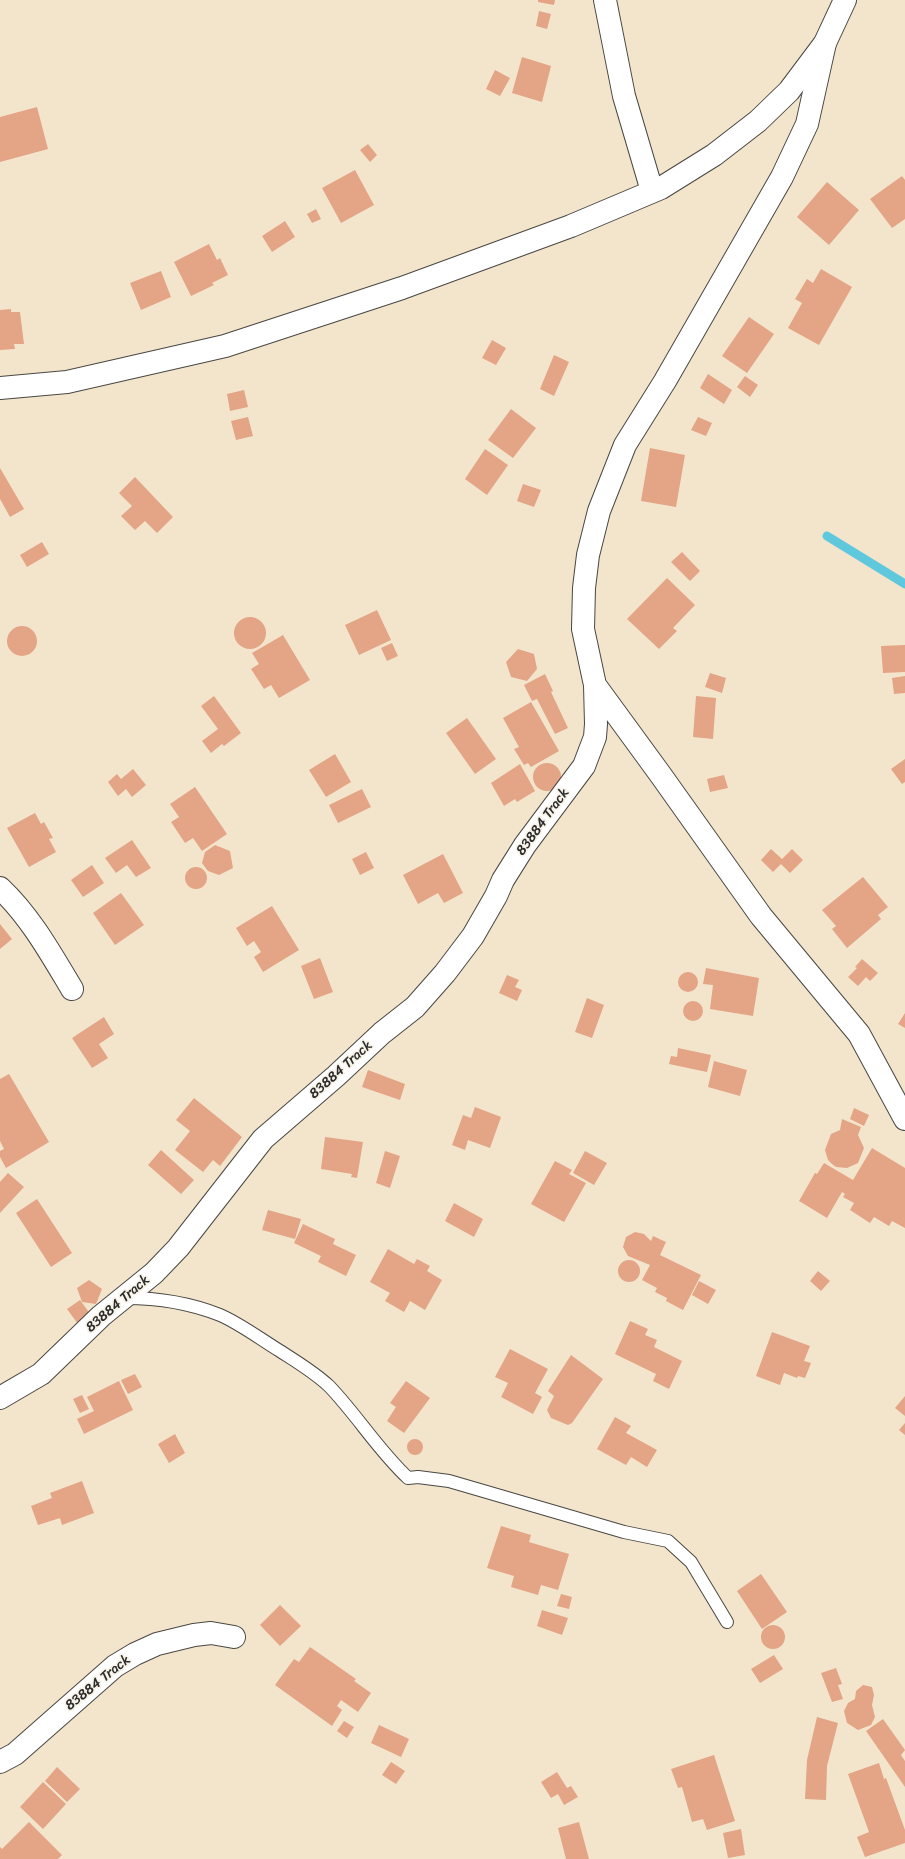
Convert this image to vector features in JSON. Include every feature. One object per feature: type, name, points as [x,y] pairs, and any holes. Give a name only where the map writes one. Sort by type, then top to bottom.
[{"type":"street","points":[[605,0],[624,96],[652,191]]},
{"type":"street","points":[[0,388],[67,382],[224,346],[416,283],[571,226],[661,188],[714,155],[758,121],[789,91],[825,43],[845,0]]},
{"type":"street","points":[[825,43],[807,124],[782,177],[665,381],[625,445],[599,511],[588,555],[584,588],[583,629],[595,686],[660,774],[761,916],[859,1034],[905,1119]]},
{"type":"street","name":"83884 Track","points":[[0,1398],[41,1374],[101,1316],[154,1273],[178,1248],[263,1139],[336,1076],[382,1033],[415,1007],[460,955],[489,909],[525,845],[584,766],[595,738],[595,686]]},
{"type":"street","points":[[0,888],[11,899],[42,940],[72,989]]},
{"type":"street","name":"83884 Track","points":[[0,1762],[15,1754],[115,1666],[135,1654],[157,1644],[194,1635],[211,1633],[234,1637]]},
{"type":"lane","points":[[124,1298],[160,1300],[200,1308],[222,1315],[269,1344],[315,1374],[330,1387],[391,1461],[408,1478],[418,1477],[449,1481],[624,1532],[668,1541],[691,1562],[728,1622]]},
{"type":"building","points":[[538,0],[555,0],[554,5],[538,2]]},
{"type":"building","points":[[539,11],[551,14],[547,29],[536,26]]},
{"type":"building","points":[[522,57],[551,66],[542,102],[512,93]]},
{"type":"building","points":[[495,70],[510,78],[500,96],[486,89]]},
{"type":"building","points":[[37,107],[48,149],[0,162],[0,117]]},
{"type":"building","points":[[368,144],[377,155],[370,162],[360,150]]},
{"type":"building","points":[[355,170],[374,205],[341,223],[322,188]]},
{"type":"building","points":[[902,176],[905,180],[905,219],[892,228],[870,199]]},
{"type":"building","points":[[827,182],[859,210],[829,245],[797,217]]},
{"type":"building","points":[[316,209],[321,219],[312,223],[307,214]]},
{"type":"building","points":[[285,221],[295,237],[272,252],[262,236]]},
{"type":"building","points":[[209,244],[217,260],[220,258],[228,275],[212,283],[214,285],[191,296],[174,262]]},
{"type":"building","points":[[821,269],[852,287],[819,345],[788,328],[802,303],[795,299],[807,279],[813,283]]},
{"type":"building","points":[[161,271],[171,297],[141,310],[130,283]]},
{"type":"building","points":[[11,309],[11,312],[20,312],[24,344],[14,344],[15,349],[0,350],[0,310]]},
{"type":"building","points":[[749,317],[774,334],[747,373],[722,356]]},
{"type":"building","points":[[492,340],[506,348],[496,365],[482,358]]},
{"type":"building","points":[[554,355],[569,362],[554,396],[540,389]]},
{"type":"building","points":[[708,374],[732,390],[724,404],[700,388]]},
{"type":"building","points":[[745,376],[758,385],[750,397],[737,387]]},
{"type":"building","points":[[244,390],[248,407],[230,411],[227,394]]},
{"type":"building","points":[[511,409],[536,428],[513,458],[488,440]]},
{"type":"building","points":[[248,417],[253,436],[236,440],[231,421]]},
{"type":"building","points":[[698,417],[712,423],[706,436],[691,430]]},
{"type":"building","points":[[650,448],[685,455],[676,507],[641,501]]},
{"type":"building","points":[[485,449],[508,465],[487,495],[465,479]]},
{"type":"building","points":[[0,468],[24,509],[10,517],[0,499]]},
{"type":"building","points":[[135,477],[173,517],[157,533],[145,521],[135,530],[121,516],[132,506],[119,493]]},
{"type":"building","points":[[523,484],[541,490],[534,507],[517,501]]},
{"type":"building","points":[[42,542],[49,554],[27,567],[20,555]]},
{"type":"building","points":[[682,552],[700,571],[690,581],[671,562]]},
{"type":"building","points":[[667,578],[695,605],[673,628],[677,631],[659,649],[627,619]]},
{"type":"building","points":[[377,610],[391,640],[359,655],[345,625]]},
{"type":"building","points":[[250,617],[261,622],[266,633],[261,644],[250,649],[239,644],[234,633],[239,622]]},
{"type":"building","points":[[22,626],[33,630],[37,641],[33,652],[22,656],[11,652],[7,641],[11,630]]},
{"type":"building","points":[[283,635],[310,680],[279,698],[271,685],[264,689],[251,669],[259,664],[252,653]]},
{"type":"building","points":[[392,643],[398,656],[387,661],[381,648]]},
{"type":"building","points":[[905,645],[905,672],[883,673],[881,646]]},
{"type":"building","points":[[518,649],[534,654],[537,669],[527,681],[511,677],[506,662]]},
{"type":"building","points":[[710,673],[726,678],[722,693],[705,687]]},
{"type":"building","points":[[545,674],[553,691],[551,692],[568,728],[555,734],[537,699],[532,701],[524,685]]},
{"type":"building","points":[[905,676],[905,693],[894,694],[892,678]]},
{"type":"building","points":[[214,696],[241,733],[224,746],[222,744],[211,753],[202,741],[218,729],[201,706]]},
{"type":"building","points":[[696,696],[716,698],[713,739],[693,737]]},
{"type":"building","points":[[531,702],[559,751],[531,767],[528,763],[524,765],[514,749],[519,747],[503,718]]},
{"type":"building","points":[[467,718],[496,759],[475,774],[446,733]]},
{"type":"building","points":[[335,754],[351,782],[326,797],[309,770]]},
{"type":"building","points":[[905,759],[905,782],[902,784],[891,769]]},
{"type":"building","points":[[547,763],[553,764],[557,767],[560,771],[560,783],[557,787],[553,790],[547,791],[541,790],[537,787],[534,783],[533,777],[534,771],[537,767],[541,764]]},
{"type":"building","points":[[520,764],[535,791],[517,802],[515,799],[504,806],[491,783]]},
{"type":"building","points":[[133,769],[146,785],[132,797],[126,789],[118,796],[108,782],[117,774],[121,779]]},
{"type":"building","points":[[724,775],[728,788],[710,792],[707,779]]},
{"type":"building","points":[[195,787],[227,834],[202,851],[193,838],[185,843],[171,822],[179,817],[170,804]]},
{"type":"building","points":[[362,789],[371,807],[338,823],[329,805]]},
{"type":"building","points":[[35,813],[41,824],[44,822],[53,838],[49,839],[56,852],[29,867],[7,828]]},
{"type":"building","points":[[132,840],[151,868],[136,877],[127,865],[116,873],[105,858]]},
{"type":"building","points":[[215,845],[230,851],[233,868],[219,875],[208,871],[202,863],[205,852]]},
{"type":"building","points":[[771,849],[782,859],[792,849],[803,860],[790,873],[781,864],[773,872],[761,860]]},
{"type":"building","points":[[366,852],[374,868],[360,875],[352,859]]},
{"type":"building","points":[[443,854],[463,893],[444,903],[438,893],[418,904],[403,875]]},
{"type":"building","points":[[92,865],[104,883],[83,897],[71,880]]},
{"type":"building","points":[[196,867],[204,870],[207,878],[204,886],[196,889],[188,886],[185,878],[188,870]]},
{"type":"building","points":[[863,877],[888,907],[878,915],[881,919],[847,948],[832,929],[836,926],[822,910]]},
{"type":"building","points":[[121,893],[144,925],[115,945],[93,913]]},
{"type":"building","points":[[272,906],[299,950],[263,972],[254,957],[261,952],[254,941],[247,946],[236,928]]},
{"type":"building","points":[[0,924],[12,939],[0,949]]},
{"type":"building","points":[[320,958],[333,992],[314,999],[301,966]]},
{"type":"building","points":[[862,959],[878,973],[870,981],[866,977],[858,986],[848,977],[857,968],[855,967]]},
{"type":"building","points":[[706,968],[759,978],[753,1016],[710,1009],[713,985],[703,984]]},
{"type":"building","points":[[684,972],[692,972],[698,978],[698,986],[692,992],[684,992],[678,986],[678,978]]},
{"type":"building","points":[[507,975],[519,980],[515,987],[522,990],[517,1001],[499,993]]},
{"type":"building","points":[[587,998],[604,1005],[592,1038],[575,1032]]},
{"type":"building","points":[[689,1001],[697,1001],[703,1007],[703,1015],[697,1021],[689,1021],[683,1015],[683,1007]]},
{"type":"building","points":[[905,1013],[905,1028],[898,1024]]},
{"type":"building","points":[[104,1017],[114,1034],[99,1044],[108,1058],[92,1068],[72,1038]]},
{"type":"building","points":[[678,1048],[711,1055],[707,1072],[669,1064],[671,1056],[677,1057]]},
{"type":"building","points":[[714,1061],[747,1070],[740,1096],[708,1087]]},
{"type":"building","points":[[368,1070],[405,1084],[400,1100],[362,1087]]},
{"type":"building","points":[[9,1074],[49,1142],[6,1168],[0,1157],[0,1151],[4,1149],[0,1141],[0,1079]]},
{"type":"building","points":[[194,1098],[242,1137],[220,1166],[213,1160],[203,1172],[175,1150],[190,1131],[176,1120]]},
{"type":"building","points":[[475,1107],[501,1117],[490,1148],[468,1140],[465,1150],[452,1145],[463,1115],[471,1118]]},
{"type":"building","points":[[854,1108],[869,1115],[864,1126],[850,1119]]},
{"type":"building","points":[[842,1119],[861,1127],[858,1135],[864,1148],[858,1163],[847,1168],[836,1167],[832,1164],[828,1160],[825,1150],[831,1134],[840,1130]]},
{"type":"building","points":[[325,1137],[363,1142],[357,1178],[351,1177],[352,1174],[321,1169]]},
{"type":"building","points":[[872,1148],[905,1168],[905,1228],[892,1221],[889,1226],[874,1217],[870,1223],[850,1210],[854,1203],[843,1197],[845,1194],[842,1192],[827,1218],[799,1201],[815,1173],[817,1174],[824,1163],[853,1180]]},
{"type":"building","points":[[161,1150],[194,1180],[181,1194],[148,1165]]},
{"type":"building","points":[[385,1151],[400,1156],[390,1188],[376,1183]]},
{"type":"building","points":[[585,1151],[607,1163],[594,1185],[573,1173]]},
{"type":"building","points":[[555,1161],[572,1170],[569,1174],[586,1183],[564,1222],[531,1204]]},
{"type":"building","points":[[8,1173],[24,1187],[0,1213],[0,1182]]},
{"type":"building","points":[[37,1199],[72,1253],[51,1267],[16,1213]]},
{"type":"building","points":[[454,1203],[483,1219],[474,1237],[445,1221]]},
{"type":"building","points":[[268,1210],[301,1219],[295,1239],[262,1230]]},
{"type":"building","points":[[303,1224],[335,1239],[333,1244],[356,1255],[346,1276],[318,1262],[321,1256],[294,1243]]},
{"type":"building","points":[[635,1232],[644,1234],[651,1241],[653,1236],[666,1242],[660,1255],[701,1275],[683,1310],[666,1301],[667,1298],[655,1292],[657,1288],[642,1280],[650,1265],[628,1256],[623,1247],[626,1237]]},
{"type":"building","points":[[388,1249],[414,1264],[417,1259],[430,1266],[427,1271],[442,1280],[425,1310],[410,1301],[404,1312],[385,1301],[390,1293],[370,1282]]},
{"type":"building","points":[[629,1260],[637,1263],[640,1271],[637,1279],[629,1282],[621,1279],[618,1271],[621,1263]]},
{"type":"building","points":[[818,1271],[830,1281],[821,1291],[810,1281]]},
{"type":"building","points":[[89,1280],[102,1289],[96,1304],[82,1302],[77,1288]]},
{"type":"building","points":[[699,1281],[716,1290],[708,1304],[692,1295]]},
{"type":"building","points":[[80,1300],[91,1315],[78,1324],[67,1309]]},
{"type":"building","points":[[630,1321],[648,1329],[645,1335],[657,1340],[654,1347],[682,1361],[669,1389],[653,1381],[656,1374],[615,1354]]},
{"type":"building","points":[[772,1332],[810,1346],[804,1361],[811,1363],[805,1378],[798,1376],[797,1378],[784,1373],[780,1385],[756,1376]]},
{"type":"building","points":[[510,1349],[548,1369],[535,1393],[542,1397],[533,1414],[501,1397],[508,1383],[495,1377]]},
{"type":"building","points":[[571,1355],[603,1379],[572,1423],[568,1425],[551,1418],[547,1410],[554,1396],[548,1391]]},
{"type":"building","points":[[135,1374],[142,1387],[128,1394],[121,1380]]},
{"type":"building","points":[[119,1381],[133,1410],[84,1434],[77,1419],[94,1411],[87,1397]]},
{"type":"building","points":[[406,1381],[430,1398],[404,1433],[387,1421],[396,1407],[390,1403]]},
{"type":"building","points":[[82,1395],[89,1409],[80,1413],[73,1399]]},
{"type":"building","points":[[905,1396],[905,1416],[895,1408]]},
{"type":"building","points":[[615,1417],[631,1426],[626,1433],[657,1450],[647,1467],[631,1457],[626,1465],[597,1449]]},
{"type":"building","points":[[905,1423],[905,1435],[899,1430]]},
{"type":"building","points":[[175,1434],[185,1453],[169,1463],[158,1444]]},
{"type":"building","points":[[415,1439],[422,1444],[423,1447],[418,1454],[415,1455],[408,1450],[407,1447],[412,1440]]},
{"type":"building","points":[[82,1481],[94,1513],[62,1525],[60,1518],[38,1525],[31,1506],[52,1498],[50,1493]]},
{"type":"building","points":[[501,1526],[531,1535],[529,1542],[569,1554],[558,1590],[541,1585],[538,1595],[511,1587],[514,1576],[487,1568]]},
{"type":"building","points":[[761,1574],[787,1612],[762,1629],[737,1591]]},
{"type":"building","points":[[561,1594],[572,1597],[569,1609],[557,1606]]},
{"type":"building","points":[[280,1605],[301,1626],[280,1646],[260,1625]]},
{"type":"building","points":[[542,1610],[568,1618],[562,1635],[537,1626]]},
{"type":"building","points":[[773,1625],[782,1628],[785,1637],[782,1646],[773,1649],[764,1646],[761,1637],[764,1628]]},
{"type":"building","points":[[310,1647],[356,1679],[354,1681],[371,1693],[358,1712],[341,1700],[337,1706],[342,1710],[332,1726],[275,1685],[294,1659],[299,1662]]},
{"type":"building","points":[[774,1655],[783,1669],[760,1683],[751,1669]]},
{"type":"building","points":[[836,1668],[842,1684],[838,1685],[843,1699],[832,1702],[821,1673]]},
{"type":"building","points":[[863,1685],[872,1687],[874,1695],[872,1705],[875,1717],[871,1725],[858,1730],[847,1723],[844,1711],[848,1703],[855,1699],[856,1691]]},
{"type":"building","points":[[817,1717],[838,1723],[827,1766],[826,1800],[805,1799],[807,1760]]},
{"type":"building","points":[[883,1719],[905,1750],[901,1755],[905,1761],[905,1787],[866,1731]]},
{"type":"building","points":[[344,1721],[354,1727],[347,1738],[337,1731]]},
{"type":"building","points":[[379,1725],[409,1739],[401,1757],[371,1743]]},
{"type":"building","points":[[714,1755],[735,1821],[707,1830],[703,1819],[692,1822],[682,1787],[678,1788],[671,1769]]},
{"type":"building","points":[[391,1762],[405,1771],[396,1784],[382,1775]]},
{"type":"building","points":[[879,1763],[905,1830],[905,1843],[865,1857],[857,1837],[869,1832],[848,1774]]},
{"type":"building","points":[[57,1767],[80,1789],[67,1802],[45,1781]]},
{"type":"building","points":[[557,1772],[567,1788],[571,1786],[578,1797],[564,1805],[558,1794],[551,1798],[541,1782]]},
{"type":"building","points":[[43,1782],[66,1804],[43,1829],[20,1807]]},
{"type":"building","points":[[29,1822],[62,1855],[58,1859],[0,1859],[0,1847],[2,1849]]},
{"type":"building","points":[[579,1822],[589,1859],[566,1859],[558,1828]]},
{"type":"building","points":[[741,1829],[745,1855],[728,1858],[723,1833]]},
{"type":"waterway","points":[[827,536],[905,584]]}]
